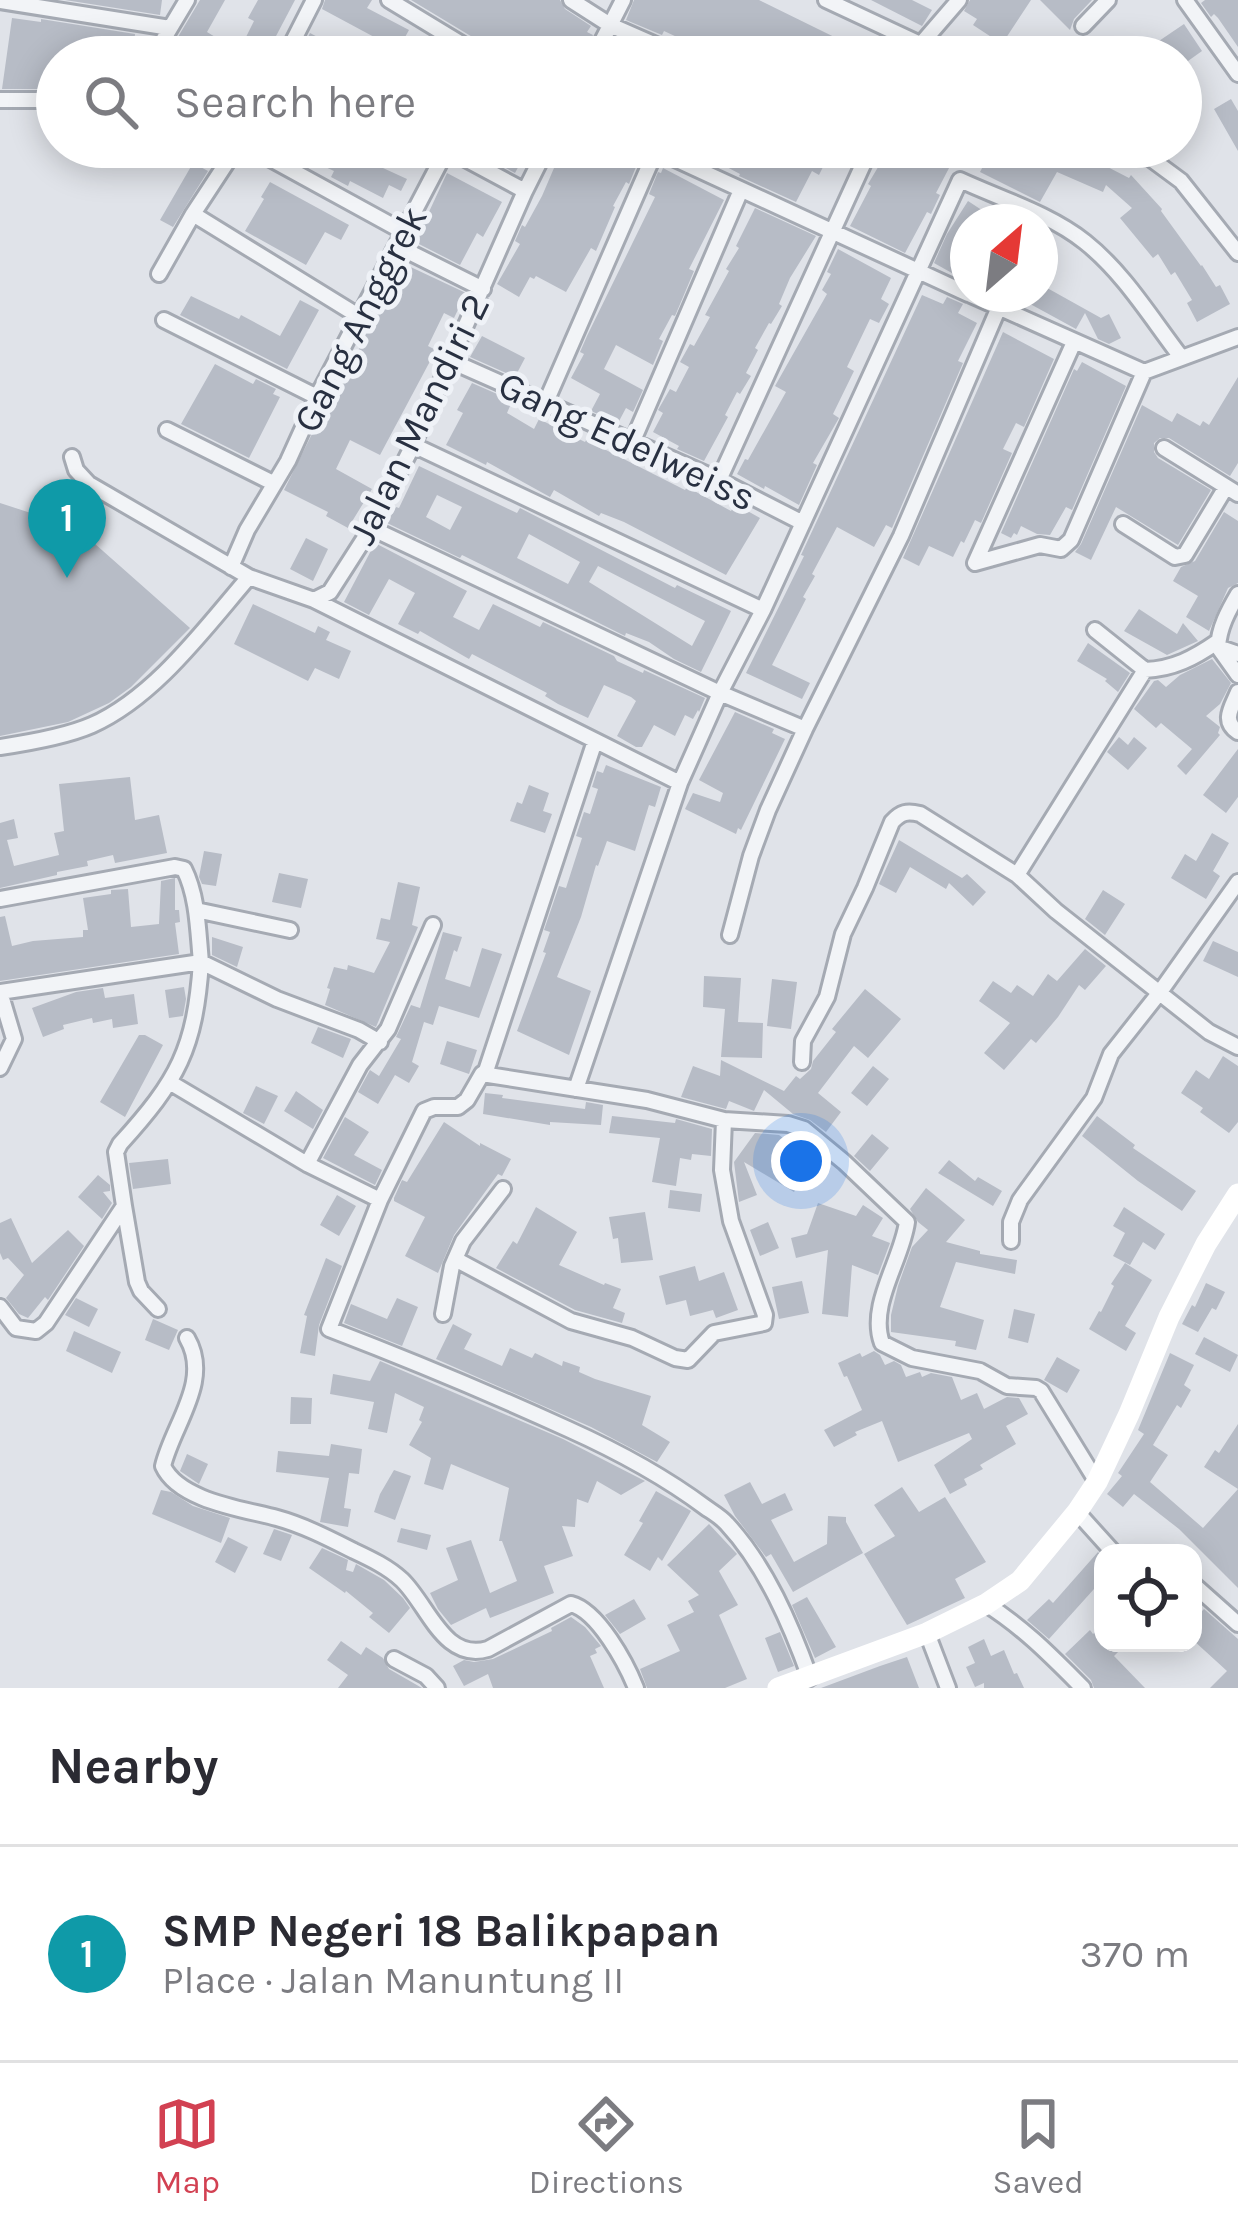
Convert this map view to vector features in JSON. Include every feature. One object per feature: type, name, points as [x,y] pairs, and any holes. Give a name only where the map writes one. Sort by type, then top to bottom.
[{"type":"street","points":[[165,36],[187,0]]},
{"type":"street","points":[[296,36],[314,0]]},
{"type":"street","points":[[389,0],[448,36]]},
{"type":"street","points":[[571,0],[635,36]]},
{"type":"street","points":[[604,36],[623,0]]},
{"type":"street","points":[[930,36],[959,0]]},
{"type":"street","points":[[1083,26],[1108,0]]},
{"type":"street","points":[[1185,0],[1238,74]]},
{"type":"street","points":[[0,1],[170,28]]},
{"type":"street","points":[[833,1],[892,36]]},
{"type":"street","points":[[0,100],[36,100]]},
{"type":"street","points":[[159,274],[223,168]]},
{"type":"street","points":[[283,168],[482,289]]},
{"type":"street","name":"Gang Anggrek","points":[[231,567],[436,168]]},
{"type":"street","name":"Gang Anggrek","points":[[483,168],[525,191]]},
{"type":"street","name":"Jalan Mandiri 2","points":[[314,600],[330,592],[371,528],[537,168]]},
{"type":"street","points":[[546,402],[645,168]]},
{"type":"street","points":[[695,168],[950,286]]},
{"type":"street","points":[[718,480],[862,168]]},
{"type":"street","points":[[1163,168],[1181,181],[1238,253]]},
{"type":"street","points":[[576,1089],[680,783],[960,180],[1082,239],[1108,262],[1181,357]]},
{"type":"street","points":[[632,443],[741,190]]},
{"type":"street","points":[[193,214],[360,317]]},
{"type":"street","points":[[730,935],[751,856],[805,728],[901,536],[997,312]]},
{"type":"street","points":[[1010,312],[1144,372]]},
{"type":"street","points":[[164,320],[317,397]]},
{"type":"street","points":[[1074,341],[975,563],[1040,545],[1061,549],[1071,540],[1144,372],[1238,337]]},
{"type":"street","name":"Gang Edelweiss","points":[[451,361],[803,523]]},
{"type":"street","points":[[167,430],[273,484]]},
{"type":"street","points":[[412,446],[763,610]]},
{"type":"street","points":[[1123,524],[1174,557],[1185,555],[1232,490],[1164,448]]},
{"type":"street","points":[[72,457],[89,484],[249,577],[314,600],[680,783]]},
{"type":"street","points":[[371,528],[719,693],[805,728]]},
{"type":"street","points":[[0,747],[89,726],[124,708],[193,642],[249,577]]},
{"type":"street","points":[[1238,594],[1226,614],[1218,645],[1238,675]]},
{"type":"street","points":[[1095,630],[1145,670],[1165,669],[1218,645]]},
{"type":"street","points":[[1218,645],[1238,654]]},
{"type":"street","points":[[1017,875],[1145,670]]},
{"type":"street","points":[[1238,692],[1228,720],[1238,732]]},
{"type":"street","points":[[595,741],[486,1071],[458,1107],[424,1111],[380,1200],[329,1329],[599,1443],[691,1496],[725,1522],[750,1556],[774,1594],[810,1678]]},
{"type":"street","points":[[802,1063],[802,1041],[827,997],[842,934],[892,823],[909,811],[1017,875],[1209,1032],[1238,1047]]},
{"type":"street","points":[[0,898],[176,867],[189,876],[201,962],[189,1043],[171,1083],[116,1152],[137,1282],[158,1309]]},
{"type":"street","points":[[1011,1241],[1011,1222],[1020,1200],[1094,1098],[1111,1054],[1238,882]]},
{"type":"street","points":[[196,910],[290,930]]},
{"type":"street","points":[[308,1164],[360,1066],[388,1029],[433,925]]},
{"type":"street","points":[[0,1068],[14,1039],[0,992],[201,962],[380,1042]]},
{"type":"street","points":[[482,1074],[647,1100],[724,1120],[804,1129],[903,1217],[907,1229],[878,1327],[882,1343],[912,1358],[980,1371],[999,1384],[1041,1390],[1097,1482]]},
{"type":"street","points":[[171,1083],[308,1164],[380,1200]]},
{"type":"street","points":[[455,1259],[571,1321],[632,1338],[675,1358],[688,1360],[714,1333],[764,1323],[730,1221],[722,1170],[724,1120]]},
{"type":"street","points":[[443,1314],[463,1241],[503,1189]]},
{"type":"street","points":[[778,1688],[927,1633],[1020,1581],[1097,1482],[1169,1317],[1238,1194]]},
{"type":"street","points":[[0,1307],[16,1328],[36,1331],[46,1323],[124,1206]]},
{"type":"street","points":[[188,1338],[197,1362],[196,1376],[164,1459],[164,1472],[170,1478],[227,1507],[314,1532],[387,1568],[422,1603],[444,1637],[466,1652],[488,1649],[571,1604],[583,1607],[620,1652],[636,1688]]},
{"type":"street","points":[[1077,1512],[1106,1544]]},
{"type":"street","points":[[1202,1592],[1238,1624]]},
{"type":"street","points":[[986,1604],[1036,1641],[1083,1688]]},
{"type":"street","points":[[927,1633],[948,1688]]},
{"type":"street","points":[[394,1659],[437,1688]]},
{"type":"building","points":[[65,0],[162,0],[160,15]]},
{"type":"building","points":[[200,0],[225,0],[207,32],[214,36],[179,36]]},
{"type":"building","points":[[258,0],[295,0],[276,36],[246,36],[254,21],[248,18]]},
{"type":"building","points":[[325,0],[372,0],[367,8],[409,30],[406,36],[372,36],[322,9]]},
{"type":"building","points":[[411,0],[560,0],[565,9],[591,26],[587,32],[593,35],[593,36],[471,36]]},
{"type":"building","points":[[634,0],[759,0],[832,36],[675,36],[626,20]]},
{"type":"building","points":[[871,0],[912,0],[932,10],[922,26]]},
{"type":"building","points":[[970,0],[1031,0],[1007,36],[990,36],[973,25],[977,19],[964,11]]},
{"type":"building","points":[[1040,0],[1092,0],[1070,30]]},
{"type":"building","points":[[1238,0],[1238,47],[1201,3]]},
{"type":"building","points":[[12,18],[135,34],[36,36],[36,89],[2,89]]},
{"type":"building","points":[[1184,24],[1192,36],[1166,36]]},
{"type":"building","points":[[1231,99],[1238,111],[1238,151],[1214,109]]},
{"type":"building","points":[[190,168],[208,171],[173,227],[160,220]]},
{"type":"building","points":[[328,168],[383,168],[407,179],[401,191],[389,185],[383,198],[331,177],[334,171]]},
{"type":"building","points":[[554,168],[636,168],[613,206],[596,251],[591,248],[566,292],[536,276],[530,277],[519,297],[497,284],[520,244],[515,241],[522,225],[525,227]]},
{"type":"building","points":[[663,168],[724,200],[689,269],[694,271],[675,316],[659,339],[663,341],[653,365],[616,345],[604,369],[643,390],[633,412],[626,408],[618,423],[591,411],[600,394],[571,378],[655,197],[649,194]]},
{"type":"building","points":[[729,168],[822,168],[819,175],[812,171],[796,202]]},
{"type":"building","points":[[878,168],[949,168],[931,214],[927,212],[905,253],[850,226]]},
{"type":"building","points":[[982,168],[1110,168],[1131,175],[1162,209],[1230,304],[1197,322],[1187,303],[1192,300],[1175,272],[1171,275],[1158,254],[1153,258],[1120,218],[1132,208],[1106,185],[1103,192],[1057,172],[1040,202],[980,172]]},
{"type":"building","points":[[447,173],[502,202],[483,237],[477,233],[460,265],[415,242]]},
{"type":"building","points":[[270,182],[349,225],[341,240],[325,232],[306,265],[245,231]]},
{"type":"building","points":[[755,208],[816,236],[790,278],[782,306],[755,348],[746,373],[751,376],[737,392],[704,461],[653,432],[663,413],[658,410],[670,389],[676,392],[689,367],[680,362],[710,317],[705,315]]},
{"type":"building","points":[[950,229],[950,272],[934,263]]},
{"type":"building","points":[[838,249],[891,278],[881,299],[889,304],[879,323],[870,319],[847,367],[854,371],[833,414],[839,418],[813,463],[817,465],[799,505],[737,474],[786,392],[775,386],[827,294],[822,290]]},
{"type":"building","points":[[400,262],[466,293],[454,318],[444,313],[428,346],[436,350],[380,455],[350,440],[336,469],[372,489],[348,528],[284,490],[318,422],[323,425]]},
{"type":"building","points":[[1058,294],[1101,318],[1109,314],[1121,338],[1109,344],[1098,339],[1085,313],[1076,329],[1045,312],[1058,312]]},
{"type":"building","points":[[922,295],[943,304],[950,298],[950,312],[977,323],[892,528],[886,525],[874,547],[837,527],[772,665],[810,683],[802,699],[746,673]]},
{"type":"building","points":[[191,296],[280,336],[300,300],[319,310],[287,369],[180,315]]},
{"type":"building","points":[[1003,332],[1054,359],[1024,427],[1016,423],[1003,449],[1012,453],[981,523],[975,520],[953,557],[929,546],[919,566],[903,558]]},
{"type":"building","points":[[482,336],[525,358],[515,377],[470,357]]},
{"type":"building","points":[[1082,362],[1126,386],[1072,510],[1066,507],[1050,535],[1021,526],[1011,538],[1001,533],[1074,369]]},
{"type":"building","points":[[215,364],[253,384],[256,379],[276,389],[273,394],[280,397],[249,458],[181,424]]},
{"type":"building","points":[[1238,377],[1238,463],[1230,476],[1169,438],[1154,443],[1158,458],[1211,490],[1178,545],[1116,507],[1091,560],[1075,552],[1142,405],[1172,422],[1177,413],[1200,426],[1203,421],[1209,425]]},
{"type":"building","points":[[472,383],[504,397],[501,402],[510,406],[507,413],[534,429],[539,419],[585,442],[589,435],[607,443],[604,449],[685,490],[731,511],[735,504],[760,518],[726,575],[624,522],[599,516],[554,490],[550,497],[446,445]]},
{"type":"building","points":[[419,466],[517,513],[520,508],[675,588],[731,611],[701,672],[649,642],[625,636],[387,523]],"holes":[[[437,495],[462,507],[450,530],[426,517]],[[529,534],[580,562],[568,584],[517,558]],[[598,566],[705,621],[692,646],[589,582]]]},
{"type":"building","points":[[0,503],[77,528],[190,628],[109,703],[68,722],[0,736]]},
{"type":"building","points":[[1224,512],[1238,521],[1238,583],[1228,588],[1209,631],[1186,617],[1198,596],[1173,581],[1181,567],[1195,561]]},
{"type":"building","points":[[306,538],[328,549],[313,581],[290,569]]},
{"type":"building","points":[[375,543],[467,591],[453,617],[479,630],[493,604],[540,627],[543,622],[617,661],[705,698],[699,712],[693,719],[685,715],[675,736],[654,725],[642,747],[636,747],[617,736],[636,701],[631,697],[604,685],[588,718],[558,704],[547,693],[472,654],[469,659],[398,624],[415,593],[389,579],[369,615],[344,602]]},
{"type":"building","points":[[253,604],[315,633],[318,626],[330,632],[326,640],[351,651],[339,679],[315,668],[308,681],[234,644]]},
{"type":"building","points":[[1139,609],[1177,634],[1183,623],[1198,641],[1167,655],[1124,631]]},
{"type":"building","points":[[1088,643],[1130,673],[1118,692],[1107,679],[1077,661]]},
{"type":"building","points":[[1212,659],[1231,683],[1220,704],[1206,716],[1220,727],[1220,735],[1186,775],[1177,766],[1192,749],[1161,723],[1156,728],[1134,709],[1154,681],[1166,687]]},
{"type":"building","points":[[735,712],[785,739],[736,834],[685,809],[693,793],[720,802],[723,793],[699,780]]},
{"type":"building","points":[[1119,737],[1128,745],[1134,737],[1147,748],[1128,770],[1107,752]]},
{"type":"building","points":[[1238,749],[1238,797],[1226,813],[1203,795]]},
{"type":"building","points":[[606,765],[661,787],[655,807],[649,805],[635,851],[607,841],[557,977],[591,991],[569,1055],[517,1031],[546,953],[550,932],[544,930],[559,886],[566,888],[582,838],[576,836],[598,789],[592,787],[597,771],[603,773]]},
{"type":"building","points":[[130,777],[135,820],[159,815],[167,853],[115,863],[113,855],[0,888],[0,823],[14,819],[18,838],[7,840],[14,866],[59,855],[54,833],[64,831],[59,784]]},
{"type":"building","points":[[529,785],[549,793],[543,811],[552,814],[545,833],[510,821]]},
{"type":"building","points":[[1212,833],[1229,843],[1213,871],[1220,876],[1206,899],[1171,878],[1185,854],[1196,861]]},
{"type":"building","points":[[899,840],[962,878],[967,874],[986,892],[973,906],[949,883],[946,889],[910,867],[896,893],[879,884]]},
{"type":"building","points":[[204,851],[222,854],[216,886],[202,884],[199,877]]},
{"type":"building","points":[[279,873],[308,879],[301,908],[272,902]]},
{"type":"building","points":[[175,878],[179,954],[0,981],[0,917],[5,916],[12,946],[83,937],[83,930],[88,930],[83,898],[128,889],[131,927],[159,924],[161,881]]},
{"type":"building","points":[[398,882],[420,887],[412,925],[418,927],[376,1027],[325,1005],[327,988],[334,967],[347,970],[348,965],[374,973],[390,942],[376,939],[381,918],[390,920]]},
{"type":"building","points":[[1103,890],[1125,904],[1105,935],[1085,919]]},
{"type":"building","points":[[443,932],[462,937],[445,979],[470,987],[482,948],[502,954],[479,1018],[439,1006],[433,1025],[424,1022],[412,1062],[419,1066],[409,1083],[395,1075],[378,1104],[358,1092],[370,1070],[379,1076],[401,1039],[396,1037],[411,1005],[420,1008]]},
{"type":"building","points":[[212,937],[243,947],[237,967],[212,955]]},
{"type":"building","points":[[1213,941],[1238,952],[1238,977],[1203,961]]},
{"type":"building","points":[[1085,949],[1106,966],[1085,990],[1079,985],[1036,1043],[1031,1039],[1004,1070],[984,1053],[1010,1023],[979,1001],[993,981],[1011,993],[1017,985],[1033,996],[1048,974],[1057,981]]},
{"type":"building","points":[[704,976],[741,978],[738,1022],[763,1023],[762,1058],[721,1057],[725,1009],[703,1007]]},
{"type":"building","points":[[772,979],[797,982],[791,1029],[767,1026]]},
{"type":"building","points":[[184,987],[183,1016],[169,1018],[165,990]]},
{"type":"building","points":[[103,988],[105,998],[134,994],[138,1024],[113,1028],[112,1019],[93,1023],[92,1018],[63,1025],[64,1029],[43,1037],[32,1008]]},
{"type":"building","points":[[865,989],[901,1019],[868,1058],[854,1046],[818,1093],[841,1112],[826,1132],[793,1114],[764,1090],[754,1111],[729,1101],[726,1109],[681,1097],[693,1066],[720,1076],[721,1060],[784,1091],[796,1076],[800,1079],[811,1069],[836,1032],[832,1029]]},
{"type":"building","points":[[318,1027],[351,1039],[343,1058],[311,1043]]},
{"type":"building","points":[[139,1035],[163,1045],[125,1117],[100,1102]]},
{"type":"building","points":[[447,1041],[477,1050],[469,1074],[440,1064]]},
{"type":"building","points":[[1223,1056],[1238,1066],[1238,1122],[1229,1133],[1181,1093],[1196,1070],[1209,1079]]},
{"type":"building","points":[[873,1066],[889,1079],[867,1106],[851,1093]]},
{"type":"building","points":[[256,1086],[278,1096],[264,1124],[243,1113]]},
{"type":"building","points":[[296,1091],[323,1110],[313,1129],[284,1111]]},
{"type":"building","points":[[485,1093],[585,1109],[586,1102],[603,1105],[601,1125],[550,1125],[483,1114]]},
{"type":"building","points":[[612,1116],[675,1123],[676,1119],[712,1129],[711,1156],[680,1158],[676,1186],[652,1182],[660,1138],[609,1133]]},
{"type":"building","points":[[1097,1116],[1133,1148],[1196,1191],[1182,1211],[1082,1136]]},
{"type":"building","points":[[345,1117],[369,1132],[354,1155],[382,1170],[375,1185],[323,1158]]},
{"type":"building","points":[[444,1122],[480,1146],[511,1159],[454,1235],[438,1273],[405,1256],[425,1217],[394,1198]]},
{"type":"building","points":[[755,1133],[779,1135],[813,1160],[794,1192],[744,1162],[757,1195],[739,1202],[734,1162]]},
{"type":"building","points":[[872,1134],[889,1148],[870,1171],[854,1156]]},
{"type":"building","points":[[168,1159],[171,1184],[133,1189],[129,1163]]},
{"type":"building","points":[[949,1160],[975,1181],[978,1177],[1002,1191],[993,1206],[938,1173]]},
{"type":"building","points":[[98,1175],[110,1185],[110,1191],[103,1192],[112,1203],[102,1219],[78,1197]]},
{"type":"building","points":[[926,1188],[965,1220],[946,1242],[1017,1260],[1015,1274],[956,1262],[940,1307],[984,1320],[976,1350],[955,1346],[956,1341],[891,1332],[898,1286],[912,1247],[928,1230],[910,1209]]},
{"type":"building","points":[[670,1190],[702,1194],[700,1212],[668,1208]]},
{"type":"building","points":[[337,1195],[356,1206],[339,1236],[320,1225]]},
{"type":"building","points":[[818,1203],[856,1216],[863,1205],[883,1218],[872,1236],[890,1243],[878,1275],[852,1265],[848,1317],[822,1314],[828,1250],[796,1258],[791,1238],[807,1234]]},
{"type":"building","points":[[536,1207],[577,1232],[559,1265],[621,1289],[613,1308],[625,1313],[622,1323],[575,1310],[496,1268],[513,1241],[517,1244]]},
{"type":"building","points":[[1124,1207],[1165,1234],[1155,1250],[1143,1242],[1130,1265],[1113,1256],[1125,1233],[1113,1226]]},
{"type":"building","points":[[645,1212],[653,1260],[621,1263],[609,1217]]},
{"type":"building","points":[[11,1218],[32,1263],[68,1230],[84,1246],[48,1300],[45,1297],[28,1318],[6,1298],[24,1275],[0,1253],[0,1223]]},
{"type":"building","points":[[768,1222],[779,1248],[760,1256],[750,1230]]},
{"type":"building","points":[[326,1258],[342,1266],[319,1325],[315,1356],[300,1353],[304,1315]]},
{"type":"building","points":[[1125,1263],[1152,1280],[1125,1326],[1136,1333],[1126,1351],[1089,1329]]},
{"type":"building","points":[[695,1266],[699,1281],[724,1272],[738,1310],[716,1318],[713,1310],[690,1316],[686,1300],[666,1305],[659,1276]]},
{"type":"building","points":[[802,1281],[809,1313],[779,1319],[772,1287]]},
{"type":"building","points":[[1206,1283],[1225,1292],[1198,1332],[1182,1324]]},
{"type":"building","points":[[76,1298],[98,1309],[89,1327],[65,1315]]},
{"type":"building","points":[[397,1298],[418,1307],[402,1346],[344,1323],[351,1304],[387,1319]]},
{"type":"building","points":[[1014,1309],[1035,1314],[1028,1343],[1008,1338]]},
{"type":"building","points":[[153,1319],[178,1330],[169,1350],[145,1340]]},
{"type":"building","points":[[453,1324],[472,1334],[464,1349],[502,1366],[510,1348],[532,1358],[535,1353],[651,1396],[642,1425],[670,1442],[657,1462],[591,1427],[436,1359]]},
{"type":"building","points":[[74,1331],[121,1352],[112,1373],[66,1351]]},
{"type":"building","points":[[1204,1337],[1238,1355],[1230,1372],[1195,1354]]},
{"type":"building","points":[[874,1351],[885,1365],[894,1361],[901,1365],[906,1377],[920,1372],[922,1377],[931,1373],[952,1377],[961,1400],[977,1393],[984,1409],[1007,1397],[1019,1398],[1028,1414],[1006,1426],[1016,1444],[980,1465],[983,1469],[964,1479],[967,1485],[950,1494],[934,1465],[972,1439],[969,1433],[898,1462],[882,1421],[834,1447],[824,1430],[862,1410],[838,1363]]},
{"type":"building","points":[[1170,1353],[1194,1365],[1184,1385],[1191,1390],[1153,1445],[1168,1455],[1150,1482],[1203,1528],[1238,1489],[1238,1588],[1202,1552],[1202,1544],[1194,1544],[1134,1494],[1123,1507],[1107,1494],[1144,1434],[1138,1430]]},
{"type":"building","points":[[1057,1357],[1080,1370],[1067,1393],[1044,1380]]},
{"type":"building","points":[[380,1361],[563,1439],[645,1481],[621,1495],[597,1481],[588,1503],[577,1499],[575,1527],[562,1526],[573,1556],[544,1566],[554,1593],[490,1618],[486,1608],[451,1625],[430,1593],[458,1580],[446,1548],[471,1540],[490,1593],[517,1581],[499,1541],[509,1488],[451,1464],[443,1490],[424,1484],[431,1458],[409,1445],[422,1422],[424,1407],[395,1393],[387,1433],[368,1429],[374,1402],[330,1394],[333,1374],[370,1381]]},
{"type":"building","points":[[291,1397],[312,1398],[311,1424],[290,1424]]},
{"type":"building","points":[[1238,1424],[1238,1489],[1204,1467]]},
{"type":"building","points":[[331,1444],[362,1449],[359,1474],[349,1473],[344,1508],[351,1509],[348,1527],[320,1522],[329,1478],[276,1472],[278,1451],[329,1456]]},
{"type":"building","points":[[187,1454],[208,1464],[199,1484],[180,1471]]},
{"type":"building","points":[[394,1470],[411,1476],[395,1520],[374,1512]]},
{"type":"building","points":[[750,1482],[762,1504],[785,1493],[793,1510],[771,1520],[794,1562],[827,1544],[828,1516],[846,1517],[863,1553],[793,1592],[771,1554],[766,1557],[724,1495]]},
{"type":"building","points":[[902,1487],[919,1512],[945,1497],[986,1562],[955,1579],[965,1598],[907,1625],[864,1554],[895,1536],[874,1505]]},
{"type":"building","points":[[161,1490],[230,1518],[221,1543],[152,1514]]},
{"type":"building","points":[[656,1491],[691,1511],[662,1561],[658,1557],[650,1571],[624,1555]]},
{"type":"building","points":[[709,1524],[737,1554],[719,1571],[738,1605],[719,1615],[747,1679],[725,1688],[647,1688],[640,1669],[680,1651],[667,1625],[694,1612],[688,1601],[699,1595],[667,1565]]},
{"type":"building","points":[[401,1528],[431,1535],[427,1550],[397,1542]]},
{"type":"building","points":[[274,1529],[292,1535],[281,1561],[263,1554]]},
{"type":"building","points":[[228,1537],[248,1547],[235,1573],[215,1562]]},
{"type":"building","points":[[322,1548],[348,1560],[346,1570],[353,1572],[356,1564],[403,1598],[410,1608],[389,1633],[346,1591],[309,1568]]},
{"type":"building","points":[[1094,1557],[1094,1589],[1049,1639],[1027,1620],[1049,1599],[1053,1603]]},
{"type":"building","points":[[807,1597],[836,1647],[815,1658],[792,1605]]},
{"type":"building","points":[[634,1599],[646,1619],[620,1634],[605,1615]]},
{"type":"building","points":[[1202,1611],[1238,1639],[1238,1688],[1210,1688],[1227,1671],[1202,1648]]},
{"type":"building","points":[[571,1617],[601,1646],[590,1656],[604,1688],[493,1688],[488,1674],[464,1686],[453,1666],[464,1660],[493,1659]]},
{"type":"building","points":[[1090,1630],[1094,1652],[1118,1652],[1114,1656],[1145,1688],[1094,1688],[1065,1654]]},
{"type":"building","points":[[780,1632],[794,1666],[778,1672],[765,1638]]},
{"type":"building","points":[[984,1639],[991,1656],[1004,1650],[1024,1688],[984,1688],[984,1683],[975,1687],[966,1667],[975,1663],[968,1647]]},
{"type":"building","points":[[341,1641],[361,1655],[366,1647],[383,1658],[389,1669],[422,1688],[338,1688],[348,1675],[327,1660]]},
{"type":"building","points":[[907,1657],[919,1688],[821,1688],[880,1666]]},
{"type":"place","name":"SMP Negeri 18 Balikpapan","points":[[67,578]]}]
